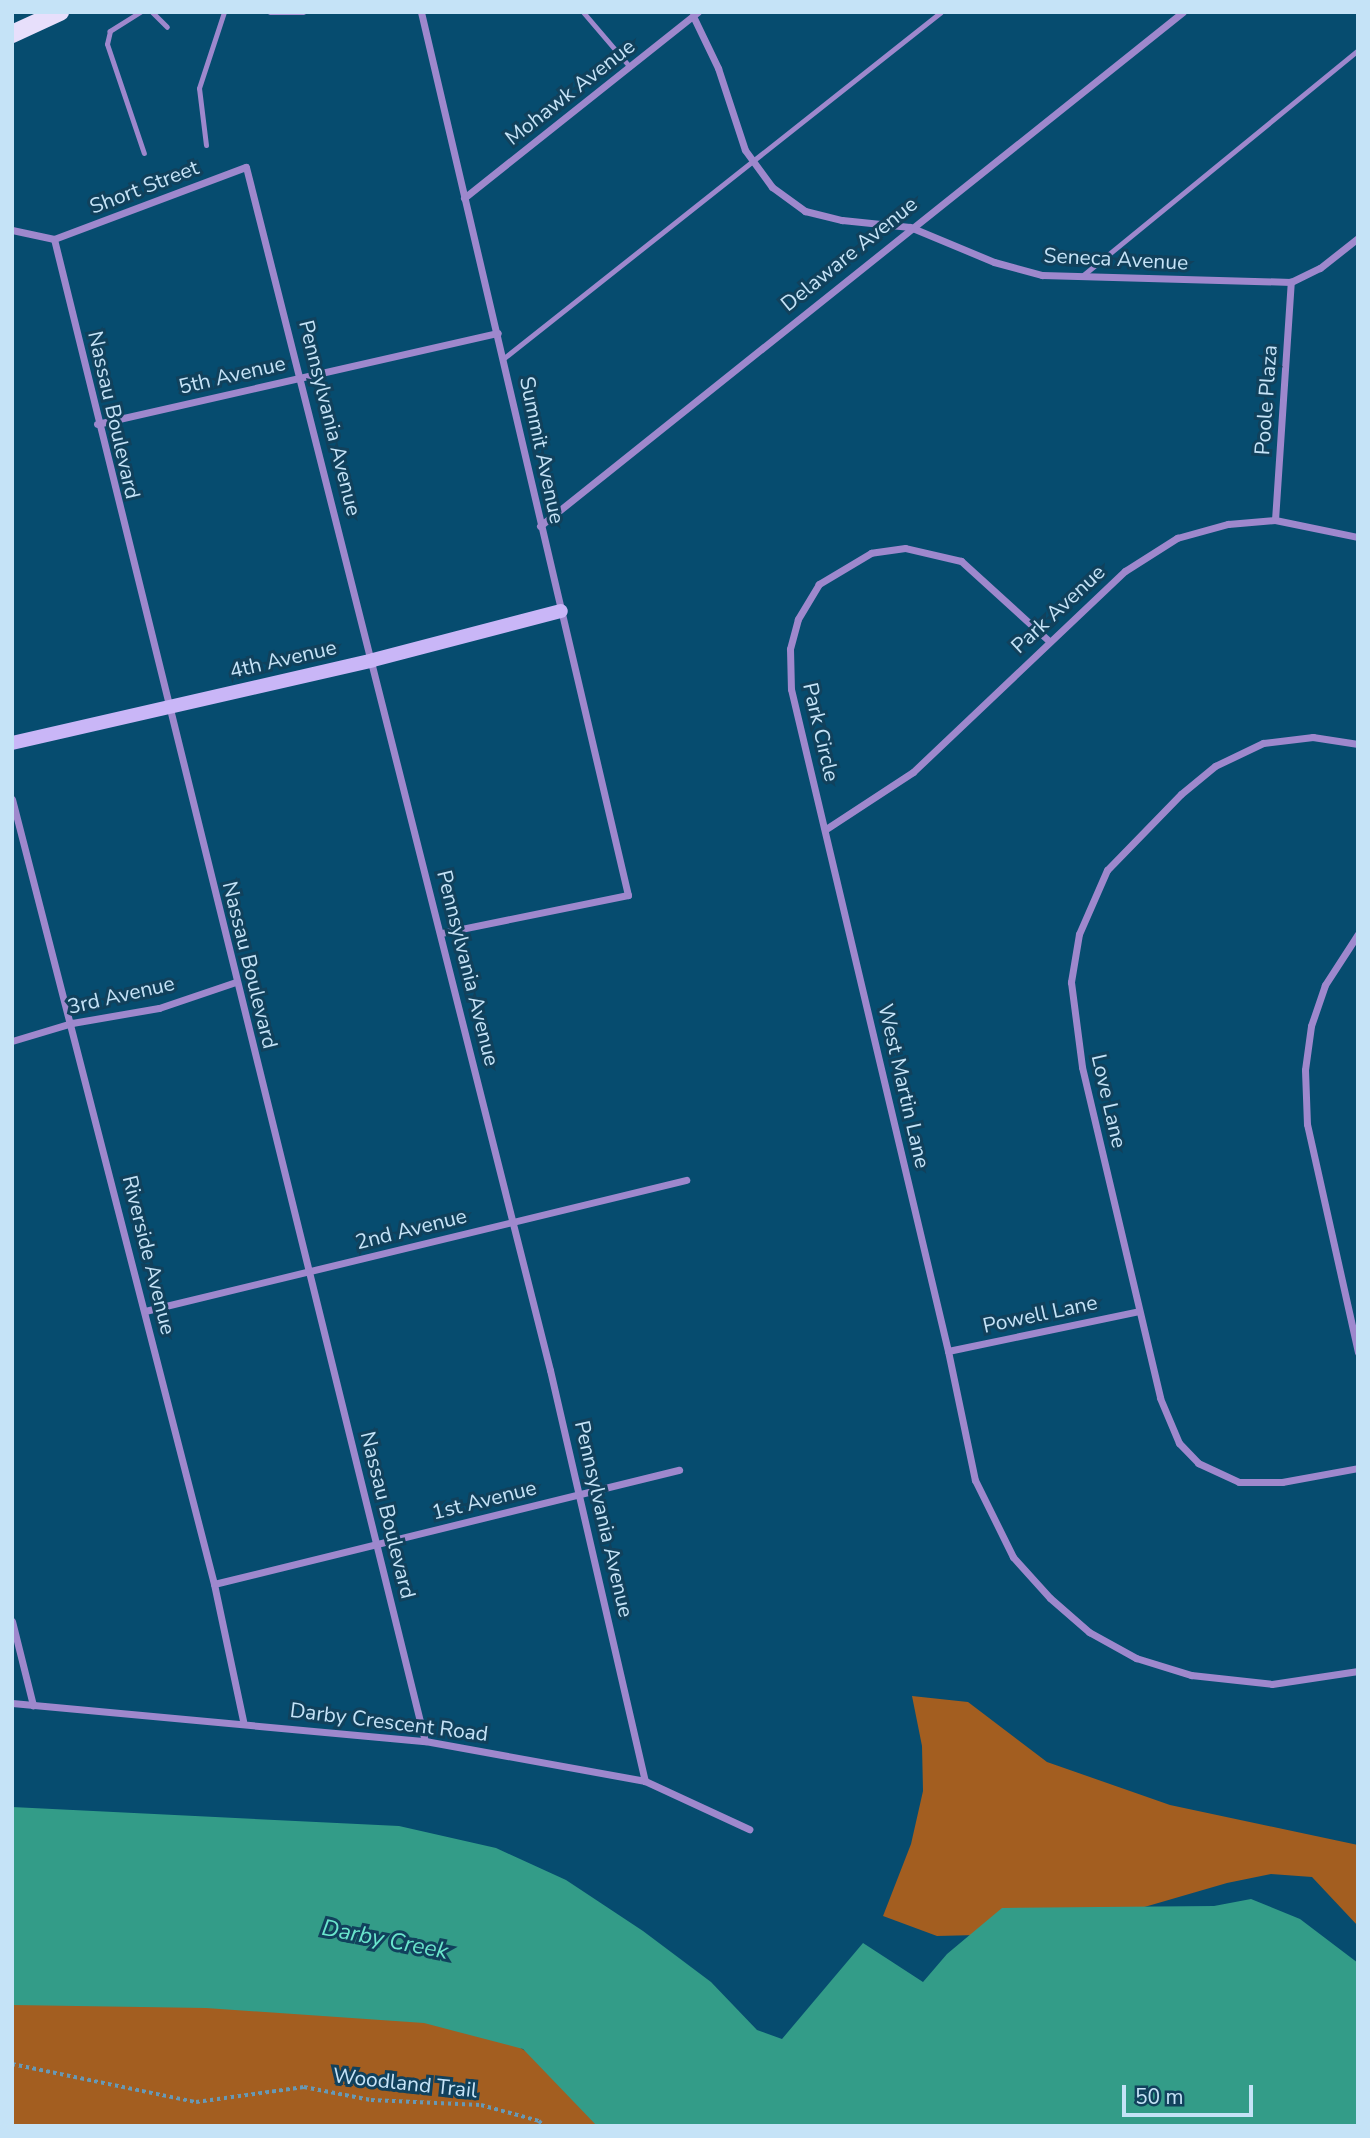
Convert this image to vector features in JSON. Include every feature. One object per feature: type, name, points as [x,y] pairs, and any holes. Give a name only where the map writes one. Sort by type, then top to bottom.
[{"type":"main road","points":[[12,34],[58,13]]},
{"type":"street","name":"Summit Avenue","points":[[421,12],[628,895],[441,933]]},
{"type":"street","name":"Delaware Avenue","points":[[540,526],[910,227],[1183,12]]},
{"type":"street","name":"Mohawk Avenue","points":[[464,198],[696,14]]},
{"type":"street","name":"Seneca Avenue","points":[[696,14],[752,160],[772,187],[805,211],[842,220],[910,227],[994,262],[1042,275],[1292,282],[1320,268],[1358,238]]},
{"type":"street","name":"Short Street","points":[[54,239],[246,167]]},
{"type":"street","name":"Pennsylvania Avenue","points":[[246,167],[302,377],[581,1494],[645,1781]]},
{"type":"street","points":[[12,230],[54,239]]},
{"type":"street","name":"Nassau Boulevard","points":[[54,239],[97,424],[425,1741]]},
{"type":"street","name":"Poole Plaza","points":[[1275,520],[1292,282]]},
{"type":"street","name":"5th Avenue","points":[[97,424],[498,333]]},
{"type":"street","name":"Park Avenue","points":[[827,830],[913,772],[1049,640],[1125,571],[1177,538],[1228,524],[1275,520],[1358,537]]},
{"type":"street","name":"Park Circle","points":[[827,830],[791,689],[790,666],[798,619],[827,577],[852,561],[889,549],[941,553],[978,574],[1049,640]]},
{"type":"street","name":"4th Avenue","points":[[12,743],[373,660],[561,611]]},
{"type":"street","name":"Love Lane","points":[[1358,744],[1295,738],[1245,750],[1216,766],[1118,853],[1094,895],[1073,968],[1075,1029],[1139,1311],[1166,1416],[1179,1443],[1198,1463],[1226,1478],[1259,1484],[1358,1468]]},
{"type":"street","name":"Riverside Avenue","points":[[12,799],[215,1584],[243,1721]]},
{"type":"street","name":"West Martin Lane","points":[[827,830],[948,1351],[975,1480],[992,1521],[1013,1557],[1050,1598],[1089,1632],[1165,1669],[1234,1681],[1272,1684],[1358,1671]]},
{"type":"street","points":[[1358,934],[1325,985],[1311,1026],[1306,1070],[1307,1124],[1358,1352]]},
{"type":"street","name":"3rd Avenue","points":[[12,1041],[72,1023],[159,1008],[236,982]]},
{"type":"street","name":"2nd Avenue","points":[[145,1311],[310,1274],[513,1221],[686,1180]]},
{"type":"street","name":"Powell Lane","points":[[948,1351],[1139,1311]]},
{"type":"street","name":"1st Avenue","points":[[215,1584],[679,1470]]},
{"type":"street","points":[[12,1621],[16,1652],[33,1705]]},
{"type":"street","name":"Darby Crescent Road","points":[[12,1703],[243,1721],[425,1741],[645,1781],[749,1829]]},
{"type":"lane","points":[[139,12],[110,31],[107,44],[144,153]]},
{"type":"lane","points":[[152,12],[167,27]]},
{"type":"lane","points":[[206,145],[199,88],[224,12]]},
{"type":"lane","points":[[270,12],[303,12]]},
{"type":"lane","points":[[583,12],[630,67]]},
{"type":"lane","points":[[504,358],[941,12]]},
{"type":"lane","points":[[1082,276],[1358,50]]},
{"type":"path","name":"Woodland Trail","points":[[12,2064],[196,2102],[304,2087],[371,2100],[481,2105],[539,2120],[544,2126]]},
{"type":"shaded area","points":[[912,1696],[968,1702],[1047,1762],[1170,1805],[1358,1845],[1358,1926],[1312,1877],[1271,1874],[1227,1883],[1055,1933],[937,1936],[883,1916],[911,1844],[923,1791],[922,1746]]},
{"type":"shaded area","points":[[12,1980],[480,2023],[647,2126],[12,2126]]},
{"type":"water","name":"Darby Creek","points":[[12,1807],[399,1826],[496,1848],[566,1880],[643,1931],[711,1982],[757,2030],[782,2039],[863,1943],[923,1982],[947,1954],[1002,1908],[1214,1906],[1251,1899],[1300,1919],[1358,1963],[1358,2126],[597,2126],[523,2049],[424,2023],[206,2008],[12,2005]]}]
